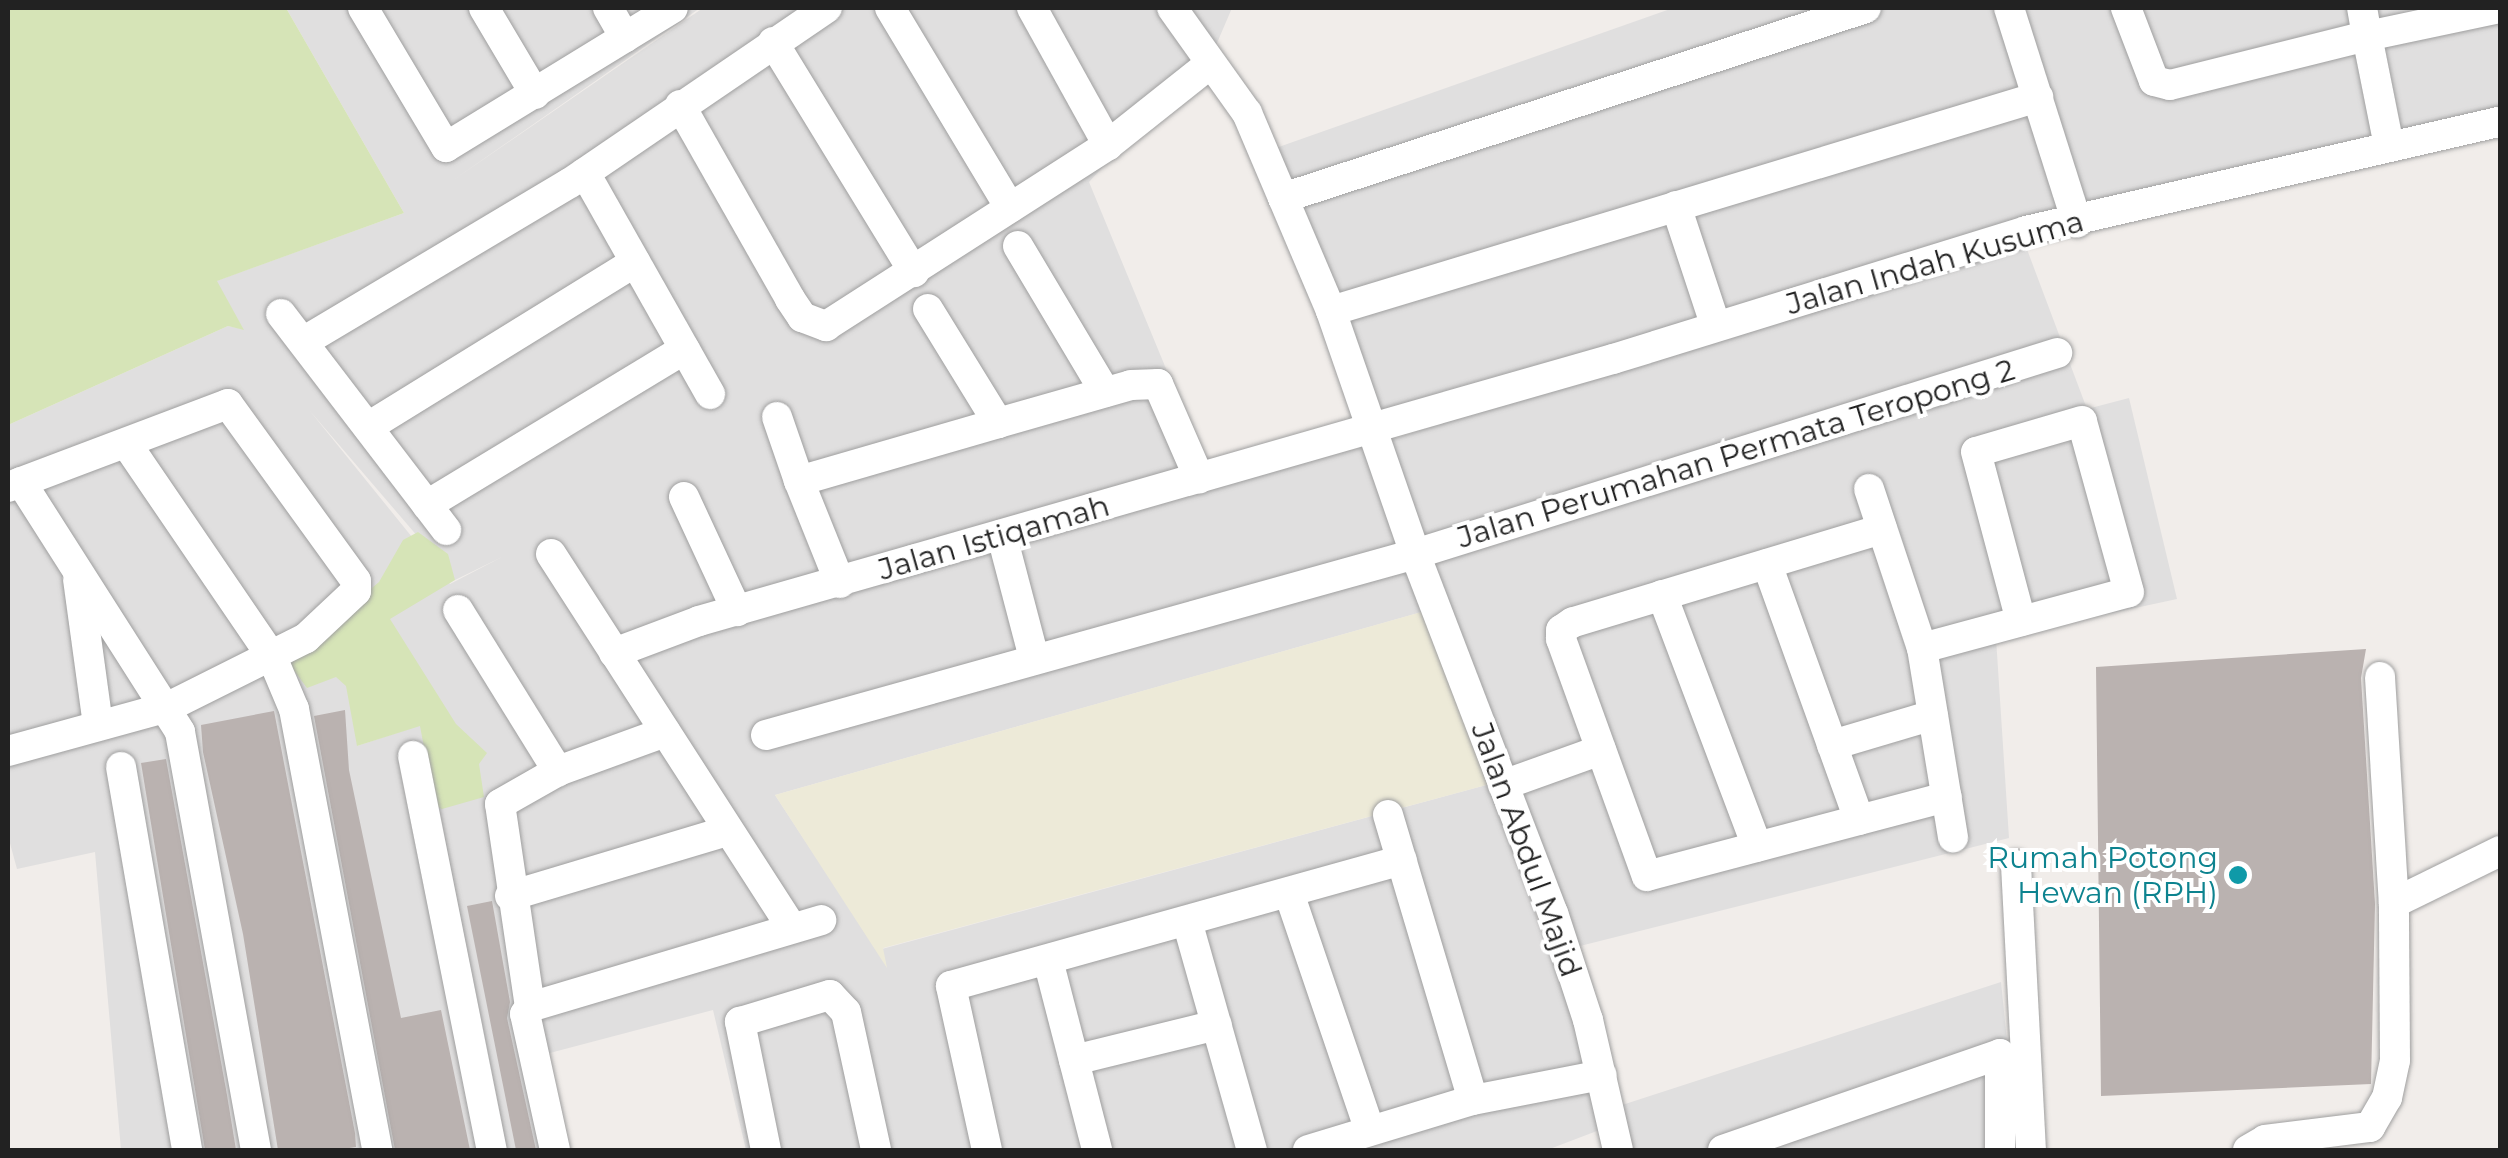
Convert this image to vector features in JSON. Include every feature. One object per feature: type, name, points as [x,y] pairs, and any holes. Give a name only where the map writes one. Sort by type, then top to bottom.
[{"type":"street","points":[[363,8],[446,147],[673,8]]},
{"type":"street","points":[[484,8],[534,94]]},
{"type":"street","points":[[608,8],[624,36]]},
{"type":"street","points":[[302,342],[585,174],[680,104],[827,8]]},
{"type":"street","points":[[890,8],[1010,208]]},
{"type":"street","points":[[1032,8],[1108,144]]},
{"type":"street","name":"Jalan Abdul Majid","points":[[1172,8],[1247,113],[1331,311],[1375,428],[1415,554],[1554,913],[1602,1076],[1618,1150]]},
{"type":"street","points":[[1283,198],[1866,8]]},
{"type":"street","points":[[2009,8],[2077,222]]},
{"type":"street","points":[[2126,8],[2150,72],[2161,84],[2365,22],[2484,9]]},
{"type":"street","points":[[2365,22],[2389,146]]},
{"type":"street","points":[[774,42],[914,272]]},
{"type":"street","points":[[680,104],[802,317],[826,326],[1108,144],[1210,64]]},
{"type":"street","points":[[1331,311],[2038,97]]},
{"type":"street","name":"Jalan Indah Kusuma","points":[[1375,428],[2077,222],[2500,122]]},
{"type":"street","points":[[585,174],[710,394]]},
{"type":"street","points":[[1676,206],[1716,327]]},
{"type":"street","points":[[1018,246],[1105,392]]},
{"type":"street","points":[[368,428],[635,262]]},
{"type":"street","points":[[928,309],[998,422]]},
{"type":"street","points":[[281,314],[446,530]]},
{"type":"street","points":[[426,505],[685,349]]},
{"type":"street","name":"Jalan Perumahan Permata Teropong 2","points":[[766,735],[1415,554],[2057,353]]},
{"type":"street","points":[[798,481],[1105,392],[1158,384],[1199,478]]},
{"type":"street","points":[[9,744],[168,707],[272,656],[342,609],[356,581],[228,404],[14,485],[77,570],[168,707],[183,749],[256,1150]]},
{"type":"street","points":[[777,417],[798,481],[840,583]]},
{"type":"street","points":[[1922,648],[2128,592],[2082,422],[1976,452],[2021,621]]},
{"type":"street","name":"Jalan Istiqamah","points":[[614,652],[737,611],[1375,428]]},
{"type":"street","points":[[126,443],[272,656],[294,709],[376,1150]]},
{"type":"street","points":[[1869,489],[1922,648],[1953,837]]},
{"type":"street","points":[[684,497],[737,611]]},
{"type":"street","points":[[1882,529],[1560,630],[1646,876],[1946,797]]},
{"type":"street","points":[[1002,536],[1034,658]]},
{"type":"street","points":[[551,554],[726,831],[806,924],[530,1007],[525,1014],[556,1150]]},
{"type":"street","points":[[1767,564],[1859,820]]},
{"type":"street","points":[[77,570],[98,725]]},
{"type":"street","points":[[1662,595],[1757,847]]},
{"type":"street","points":[[458,610],[558,771]]},
{"type":"street","points":[[2248,1150],[2264,1140],[2357,1133],[2379,1116],[2395,1061],[2394,903],[2380,677]]},
{"type":"street","points":[[1832,746],[1933,716]]},
{"type":"street","points":[[530,1007],[510,896],[500,804],[558,771],[665,732]]},
{"type":"street","points":[[1503,786],[1601,750]]},
{"type":"street","points":[[413,756],[492,1150]]},
{"type":"street","points":[[121,767],[187,1150]]},
{"type":"street","points":[[1388,815],[1473,1100]]},
{"type":"street","points":[[510,896],[726,831]]},
{"type":"street","points":[[2394,903],[2500,852]]},
{"type":"street","points":[[988,1150],[951,986],[1402,860]]},
{"type":"street","points":[[2016,865],[2031,1150]]},
{"type":"street","points":[[1289,892],[1370,1132]]},
{"type":"street","points":[[1187,922],[1252,1150]]},
{"type":"street","points":[[1048,960],[1096,1150]]},
{"type":"street","points":[[766,1150],[740,1022],[830,996],[846,1012],[876,1150]]},
{"type":"street","points":[[1074,1060],[1217,1025]]},
{"type":"street","points":[[1723,1150],[2000,1054],[2000,1150]]},
{"type":"street","points":[[1308,1150],[1473,1100],[1602,1076]]},
{"type":"shaded area","points":[[286,8],[700,8],[452,181],[703,8],[1232,8],[1217,43],[1089,182],[1214,485],[1386,441],[2025,244],[2087,409],[2129,398],[2177,599],[1996,638],[2009,838],[1576,947],[1443,606],[775,795],[886,964],[882,949],[1490,784],[1610,1126],[1547,1150],[746,1150],[713,1010],[546,1054],[565,1150],[121,1150],[95,852],[17,869],[8,836],[8,425],[228,326],[243,329],[216,281],[404,213]],"holes":[[[310,411],[455,580],[502,557],[450,584]],[[389,618],[484,796],[420,725],[357,746]]]},
{"type":"shaded area","points":[[1673,8],[2500,8],[2500,113],[1377,415],[1273,149]]},
{"type":"shaded area","points":[[1425,611],[1490,784],[883,948],[887,968],[775,795]]},
{"type":"shaded area","points":[[2001,982],[2018,1150],[1629,1150],[1619,1106]]},
{"type":"green space","points":[[8,8],[286,8],[404,213],[217,281],[244,330],[228,326],[8,425]]},
{"type":"green space","points":[[418,532],[448,554],[455,580],[390,619],[456,724],[487,753],[479,764],[484,797],[442,809],[435,806],[420,726],[357,746],[346,686],[336,677],[307,688],[286,660],[379,582],[403,540]]},
{"type":"building","name":"Rumah Potong Hewan (RPH)","points":[[2366,649],[2361,678],[2375,904],[2371,1084],[2101,1096],[2096,667]]},
{"type":"building","points":[[345,710],[349,770],[401,1018],[441,1010],[470,1150],[395,1150],[314,716]]},
{"type":"building","points":[[274,711],[356,1147],[278,1150],[243,934],[203,752],[201,725]]},
{"type":"building","points":[[166,759],[236,1150],[205,1150],[141,763]]},
{"type":"building","points":[[492,901],[510,1002],[507,1018],[536,1150],[516,1150],[467,906]]},
{"type":"place","name":"Rumah Potong Hewan (RPH)","points":[[2238,875]]}]
